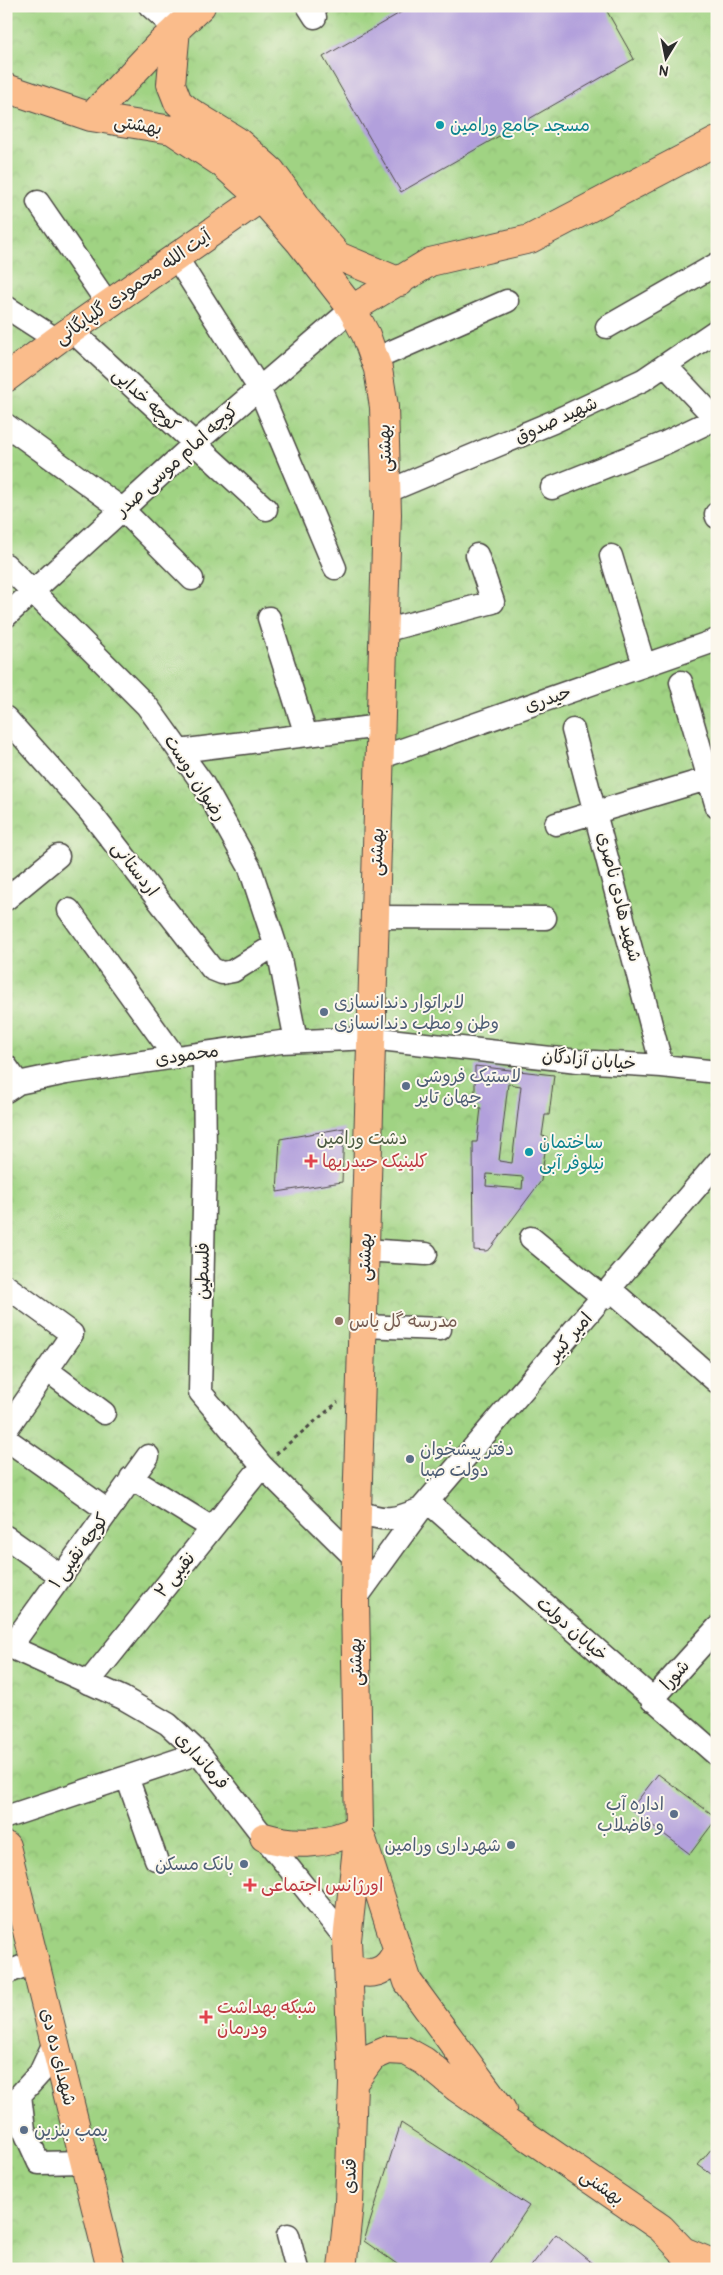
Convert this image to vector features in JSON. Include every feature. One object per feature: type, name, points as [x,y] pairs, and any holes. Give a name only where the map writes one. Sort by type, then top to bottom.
[{"type":"main road","points":[[91,117],[166,38],[201,6]]},
{"type":"main road","points":[[166,38],[156,89],[172,130]]},
{"type":"main road","points":[[166,38],[170,84],[178,102],[190,112],[237,141],[271,171],[310,225],[338,256],[400,282]]},
{"type":"main road","name":"بهشتی","points":[[6,88],[91,117],[172,130],[223,164],[261,198],[299,241],[352,309],[366,334],[375,359],[384,407],[386,492],[355,1600],[359,1829]]},
{"type":"main road","points":[[352,309],[400,282],[430,262],[530,239],[716,143]]},
{"type":"main road","name":"آیت الله محمودی گلپایگانی","points":[[6,378],[64,335],[261,198]]},
{"type":"main road","points":[[264,1837],[280,1842],[312,1843],[328,1841],[359,1829],[408,1982],[447,2038],[517,2129]]},
{"type":"main road","name":"قندی","points":[[342,2269],[349,2203],[353,2083],[348,1953],[359,1829]]},
{"type":"main road","name":"شهدای ده دی","points":[[6,1846],[111,2269]]},
{"type":"main road","points":[[348,1953],[357,1971],[367,1974],[378,1972],[387,1967],[393,1960],[397,1950]]},
{"type":"main road","name":"بهشنی","points":[[353,2083],[372,2057],[388,2050],[406,2051],[424,2061],[457,2088],[661,2228],[688,2260]]},
{"type":"main road","points":[[688,2260],[717,2265]]},
{"type":"street","points":[[150,6],[166,38]]},
{"type":"street","points":[[38,202],[108,304]]},
{"type":"street","points":[[176,257],[259,388],[335,568]]},
{"type":"street","points":[[607,326],[717,264]]},
{"type":"street","points":[[375,359],[507,301]]},
{"type":"street","name":"کوچه خدایی","points":[[6,307],[64,335],[194,444],[266,509]]},
{"type":"street","name":"کوچه امام موسی صدر","points":[[6,616],[194,444],[352,309]]},
{"type":"street","name":"شهید صدوق","points":[[386,492],[553,422],[643,380],[717,330]]},
{"type":"street","points":[[552,488],[665,443],[716,418],[665,365]]},
{"type":"street","points":[[6,425],[122,509],[192,579]]},
{"type":"street","points":[[383,631],[493,602],[477,555]]},
{"type":"street","points":[[611,556],[644,665]]},
{"type":"street","name":"رضوان دوست","points":[[6,565],[147,706],[203,784],[250,868],[275,945],[296,1041]]},
{"type":"street","points":[[269,618],[306,735]]},
{"type":"street","name":"حیدری","points":[[379,758],[717,640]]},
{"type":"street","points":[[680,682],[713,778],[717,807]]},
{"type":"street","name":"اردستانی","points":[[6,718],[90,812],[212,969],[222,973],[233,971],[275,945]]},
{"type":"street","points":[[179,751],[380,726]]},
{"type":"street","name":"شهید هادی ناصری","points":[[574,730],[662,1066]]},
{"type":"street","points":[[556,824],[713,778]]},
{"type":"street","points":[[6,899],[58,856]]},
{"type":"street","points":[[69,910],[175,1057]]},
{"type":"street","points":[[375,917],[545,918]]},
{"type":"street","name":"خیابان آزادگان","points":[[371,1038],[578,1061],[662,1066],[717,1072]]},
{"type":"street","name":"محمودی","points":[[10,1080],[296,1041],[371,1038]]},
{"type":"street","name":"فلسطین","points":[[204,1053],[205,1162],[200,1392],[262,1466],[356,1559]]},
{"type":"street","name":"امیر کبیر","points":[[355,1600],[424,1505],[717,1164]]},
{"type":"street","points":[[531,1238],[607,1294],[717,1382]]},
{"type":"street","points":[[365,1250],[426,1254]]},
{"type":"street","points":[[6,1286],[72,1334],[6,1430]]},
{"type":"street","points":[[363,1326],[440,1329]]},
{"type":"street","points":[[47,1370],[104,1413]]},
{"type":"street","points":[[6,1438],[108,1511]]},
{"type":"street","name":"کوچه نقیبی ۱","points":[[8,1646],[148,1456]]},
{"type":"street","name":"نقیبی ۲","points":[[88,1683],[262,1466]]},
{"type":"street","points":[[131,1478],[212,1528]]},
{"type":"street","points":[[357,1511],[377,1519],[400,1518],[424,1505]]},
{"type":"street","name":"خیابان دولت","points":[[424,1505],[717,1755]]},
{"type":"street","points":[[6,1537],[61,1576]]},
{"type":"street","name":"شورا","points":[[652,1700],[717,1628]]},
{"type":"street","name":"فرمانداری","points":[[8,1646],[123,1698],[168,1724],[199,1753],[264,1837],[348,1953]]},
{"type":"street","points":[[6,1817],[199,1753]]},
{"type":"street","points":[[127,1777],[156,1860]]},
{"type":"street","points":[[6,1973],[34,1962]]},
{"type":"street","points":[[54,2043],[40,2073],[20,2095],[24,2130],[39,2163],[84,2162]]},
{"type":"street","points":[[288,2235],[297,2269]]},
{"type":"path","points":[[262,1466],[361,1384]]},
{"type":"green space","name":"دشت ورامین","points":[[6,6],[717,6],[717,2269],[6,2269]]},
{"type":"building","name":"مسجد جامع ورامین","points":[[412,6],[604,6],[634,59],[401,192],[323,57]]},
{"type":"building","name":"ساختمان نیلوفر آبی","points":[[475,1066],[554,1075],[549,1115],[545,1115],[542,1136],[547,1137],[541,1181],[490,1249],[486,1251],[474,1250],[473,1142],[477,1142],[481,1108],[475,1106]],"holes":[[[508,1084],[521,1086],[512,1163],[499,1161]],[[487,1174],[523,1177],[522,1189],[486,1186]]]},
{"type":"building","name":"کلینیک حیدریها","points":[[344,1128],[342,1182],[277,1192],[280,1139]]},
{"type":"building","name":"اداره آب و فاضلاب","points":[[658,1774],[717,1818],[690,1854],[631,1809]]},
{"type":"building","points":[[401,2123],[529,2206],[487,2269],[404,2269],[364,2241]]},
{"type":"building","points":[[717,2142],[717,2178],[698,2165]]},
{"type":"building","points":[[556,2234],[599,2269],[529,2269]]},
{"type":"place","name":"مسجد جامع ورامین","points":[[440,125]]},
{"type":"place","name":"لابراتوار دندانسازی وطن و مطب دندانسازی","points":[[324,1012]]},
{"type":"place","name":"لاستیک فروشی جهان تایر","points":[[406,1086]]},
{"type":"place","name":"ساختمان نیلوفر آبی","points":[[529,1152]]},
{"type":"place","name":"کلینیک حیدریها","points":[[311,1161]]},
{"type":"place","name":"مدرسه گل یاس","points":[[339,1321]]},
{"type":"place","name":"دفتر پیشخوان دولت صبا","points":[[410,1459]]},
{"type":"place","name":"اداره آب و فاضلاب","points":[[674,1814]]},
{"type":"place","name":"شهرداری ورامین","points":[[511,1845]]},
{"type":"place","name":"بانک مسکن","points":[[244,1864]]},
{"type":"place","name":"اورژانس اجتماعی","points":[[250,1885]]},
{"type":"place","name":"شبکه بهداشت ودرمان","points":[[206,2017]]},
{"type":"place","name":"پمپ بنزین","points":[[24,2130]]}]
